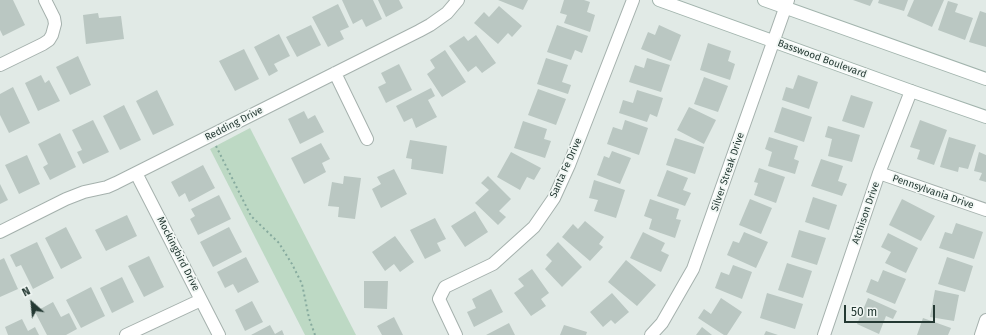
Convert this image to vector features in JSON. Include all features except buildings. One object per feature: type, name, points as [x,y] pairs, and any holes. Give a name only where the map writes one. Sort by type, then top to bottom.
[{"type":"street","points":[[0,65],[49,40],[55,24],[54,18],[45,0]]},
{"type":"street","name":"Redding Drive","points":[[0,232],[66,199],[84,192],[107,187],[211,136],[430,25],[447,13],[458,0]]},
{"type":"street","name":"Santa Fe Drive","points":[[456,335],[439,299],[445,287],[493,264],[534,227],[554,198],[569,165],[633,0]]},
{"type":"street","name":"Basswood Boulevard","points":[[658,0],[986,117]]},
{"type":"street","points":[[764,0],[787,4],[986,79]]},
{"type":"street","name":"Silver Streak Drive","points":[[651,335],[662,323],[694,269],[787,4]]},
{"type":"street","points":[[335,73],[367,139]]},
{"type":"street","name":"Atchison Drive","points":[[824,335],[880,174],[911,91]]},
{"type":"street","name":"Mockingbird Drive","points":[[136,173],[219,335]]},
{"type":"street","name":"Pennsylvania Drive","points":[[880,174],[986,210]]},
{"type":"street","points":[[126,335],[202,300]]},
{"type":"street","points":[[981,335],[986,320]]},
{"type":"path","points":[[211,136],[251,216],[278,243],[292,264],[302,284],[309,318],[315,335]]},
{"type":"green space","points":[[250,128],[356,335],[305,335],[210,149]]}]
